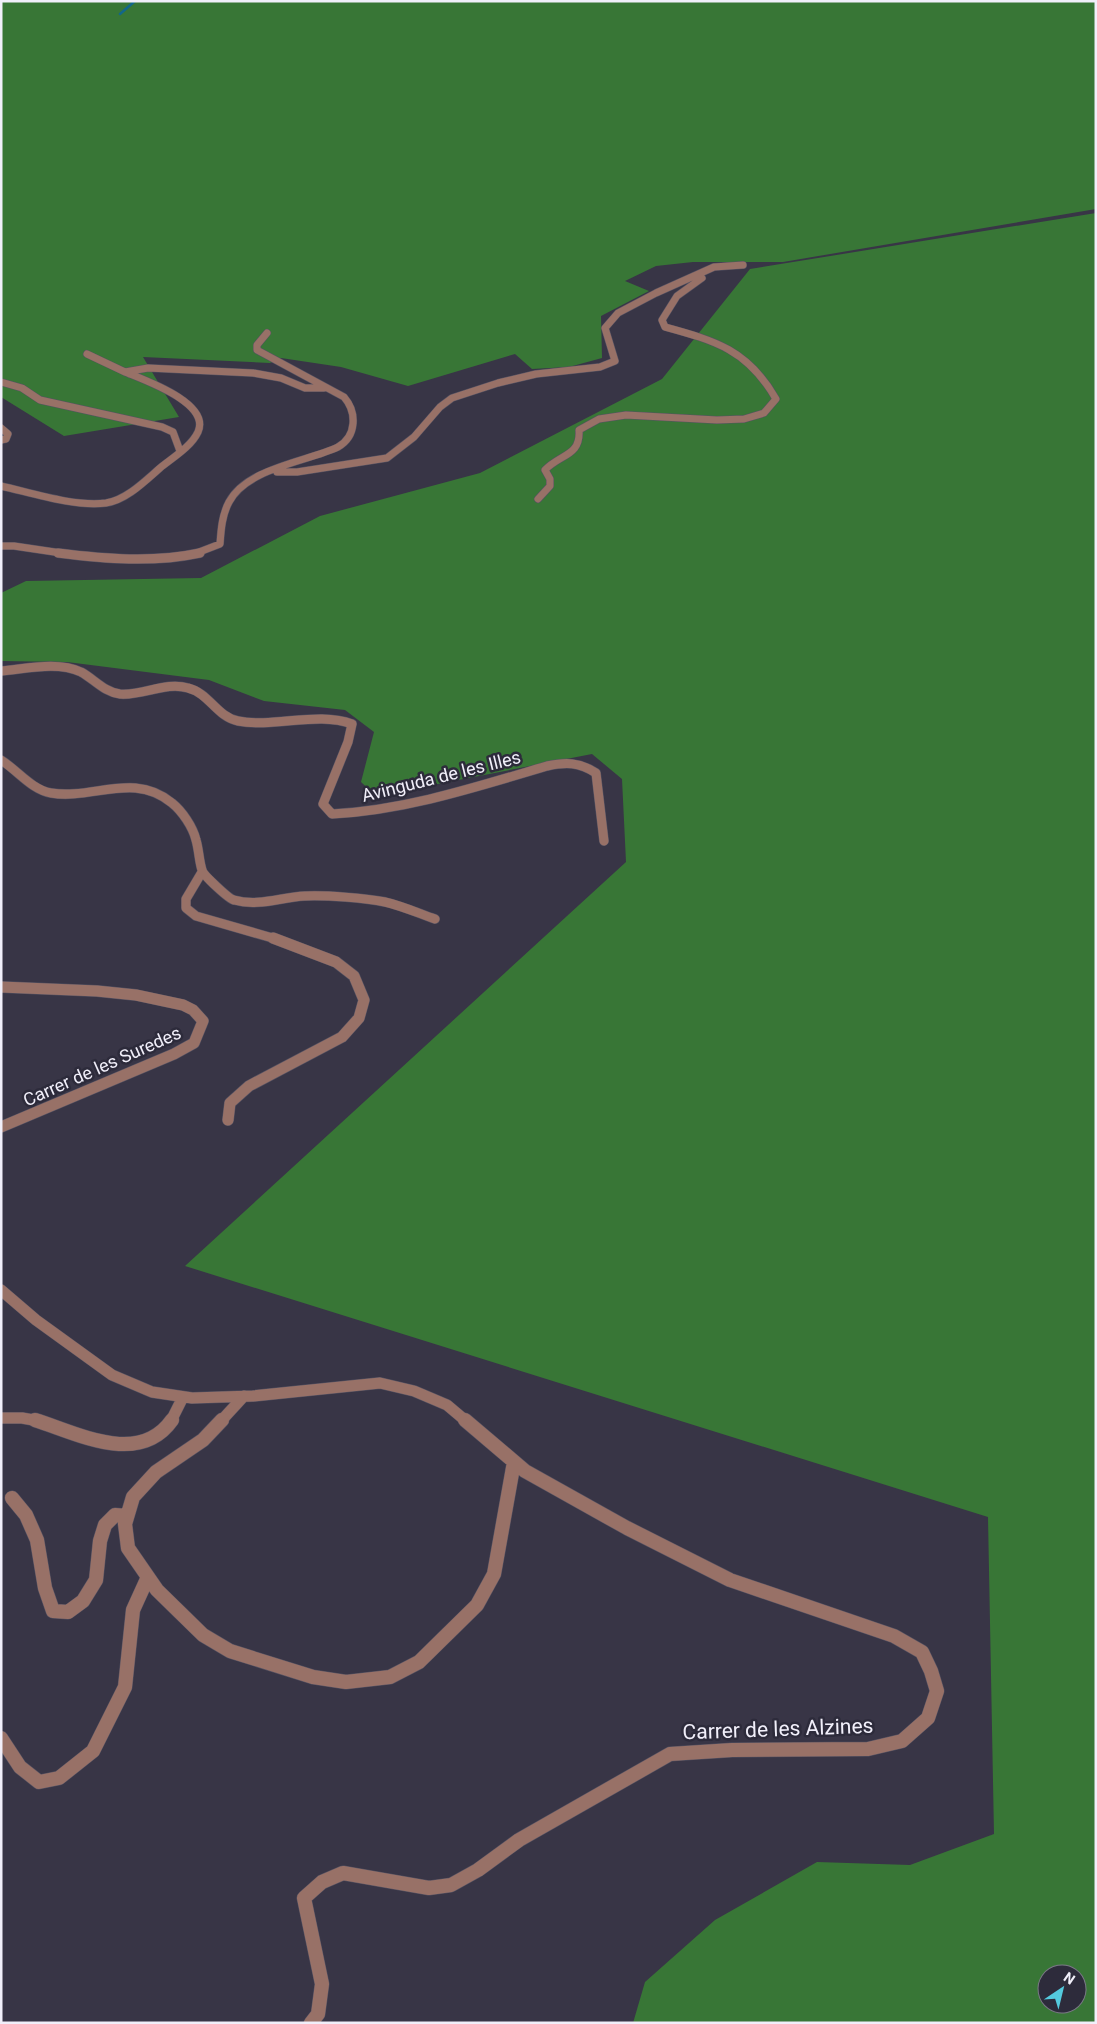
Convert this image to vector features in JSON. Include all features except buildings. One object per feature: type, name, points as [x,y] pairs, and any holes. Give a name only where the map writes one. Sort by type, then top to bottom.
[{"type":"street","points":[[271,472],[297,472],[387,458],[414,437],[440,407],[452,398],[498,383],[536,374],[600,367],[611,364],[615,361],[605,328],[618,313],[656,293],[714,267],[743,265]]},
{"type":"street","points":[[538,498],[550,486],[550,479],[545,470],[551,461],[576,449],[581,441],[579,430],[586,423],[653,413],[727,421],[747,420],[761,415],[773,407],[776,399],[768,380],[737,353],[711,339],[664,326],[662,320],[677,296],[704,276],[707,271]]},
{"type":"street","points":[[1,546],[14,546],[95,557],[147,559],[182,556],[210,550],[220,544],[222,523],[232,497],[249,482],[271,472],[336,449],[344,444],[350,436],[353,410],[342,395],[257,350],[257,344],[267,333]]},
{"type":"street","points":[[1,486],[67,499],[105,503],[114,501],[128,493],[198,436],[197,413],[192,405],[175,394],[87,354]]},
{"type":"street","points":[[126,372],[148,368],[252,373],[281,378],[305,388],[327,388]]},
{"type":"street","points":[[1,382],[30,390],[40,400],[162,427],[173,432],[180,450]]},
{"type":"street","points":[[1,428],[8,434],[6,439],[1,440]]},
{"type":"street","name":"Avinguda de les Illes","points":[[1,671],[64,668],[79,671],[112,693],[124,694],[176,686],[189,688],[200,692],[208,702],[234,720],[292,722],[343,720],[352,724],[351,734],[335,771],[329,794],[323,804],[332,814],[352,814],[395,808],[568,761],[583,764],[596,773],[604,841]]},
{"type":"street","points":[[1,760],[15,769],[31,784],[50,793],[71,793],[121,786],[139,787],[155,792],[172,803],[190,825],[196,838],[202,872],[232,900],[238,902],[269,903],[304,896],[320,896],[384,902],[435,919]]},
{"type":"street","points":[[202,872],[186,899],[186,908],[196,916],[263,934],[336,962],[354,976],[364,1000],[359,1018],[342,1037],[248,1086],[230,1103],[228,1120]]},
{"type":"street","name":"Carrer de les Suredes","points":[[1,987],[40,990],[80,988],[124,991],[176,1002],[193,1010],[202,1021],[194,1043],[174,1054],[1,1127]]},
{"type":"street","points":[[1,1290],[36,1320],[112,1374],[152,1392],[183,1397],[244,1396],[380,1383],[414,1391],[447,1405],[514,1462],[494,1574],[477,1604],[419,1662],[390,1677],[346,1682],[313,1677],[230,1651],[203,1635],[157,1590],[128,1548],[125,1524],[133,1497],[156,1472],[203,1440],[244,1396]]},
{"type":"street","points":[[1,1418],[36,1420],[94,1441],[128,1445],[155,1436],[172,1422],[183,1397]]},
{"type":"street","name":"Carrer de les Alzines","points":[[311,2023],[318,2014],[322,1984],[304,1898],[322,1882],[343,1873],[428,1888],[451,1885],[478,1870],[519,1840],[670,1754],[732,1750],[868,1748],[902,1741],[928,1718],[937,1691],[931,1671],[922,1652],[894,1636],[730,1580],[581,1503],[525,1471],[514,1462]]},
{"type":"street","points":[[12,1498],[26,1515],[37,1540],[45,1588],[53,1610],[68,1612],[83,1601],[96,1580],[100,1541],[105,1525],[115,1516],[128,1516]]},
{"type":"street","points":[[1,1738],[20,1767],[39,1782],[59,1778],[93,1751],[125,1687],[133,1610],[148,1577]]},
{"type":"green space","points":[[1,1],[1096,1],[1096,209],[783,262],[693,262],[656,266],[625,281],[649,291],[601,316],[602,358],[569,367],[532,369],[515,354],[408,386],[341,367],[281,358],[270,363],[143,357],[179,417],[64,436],[1,397]]},
{"type":"green space","points":[[1096,213],[1096,2023],[633,2023],[645,1982],[715,1920],[817,1862],[910,1865],[994,1834],[988,1517],[185,1266],[626,862],[622,779],[592,754],[376,796],[361,782],[374,732],[345,710],[264,701],[209,680],[67,662],[1,661],[1,593],[26,581],[201,578],[320,516],[480,473],[662,379],[750,269]]},
{"type":"waterway","points":[[120,14],[135,1]]}]
